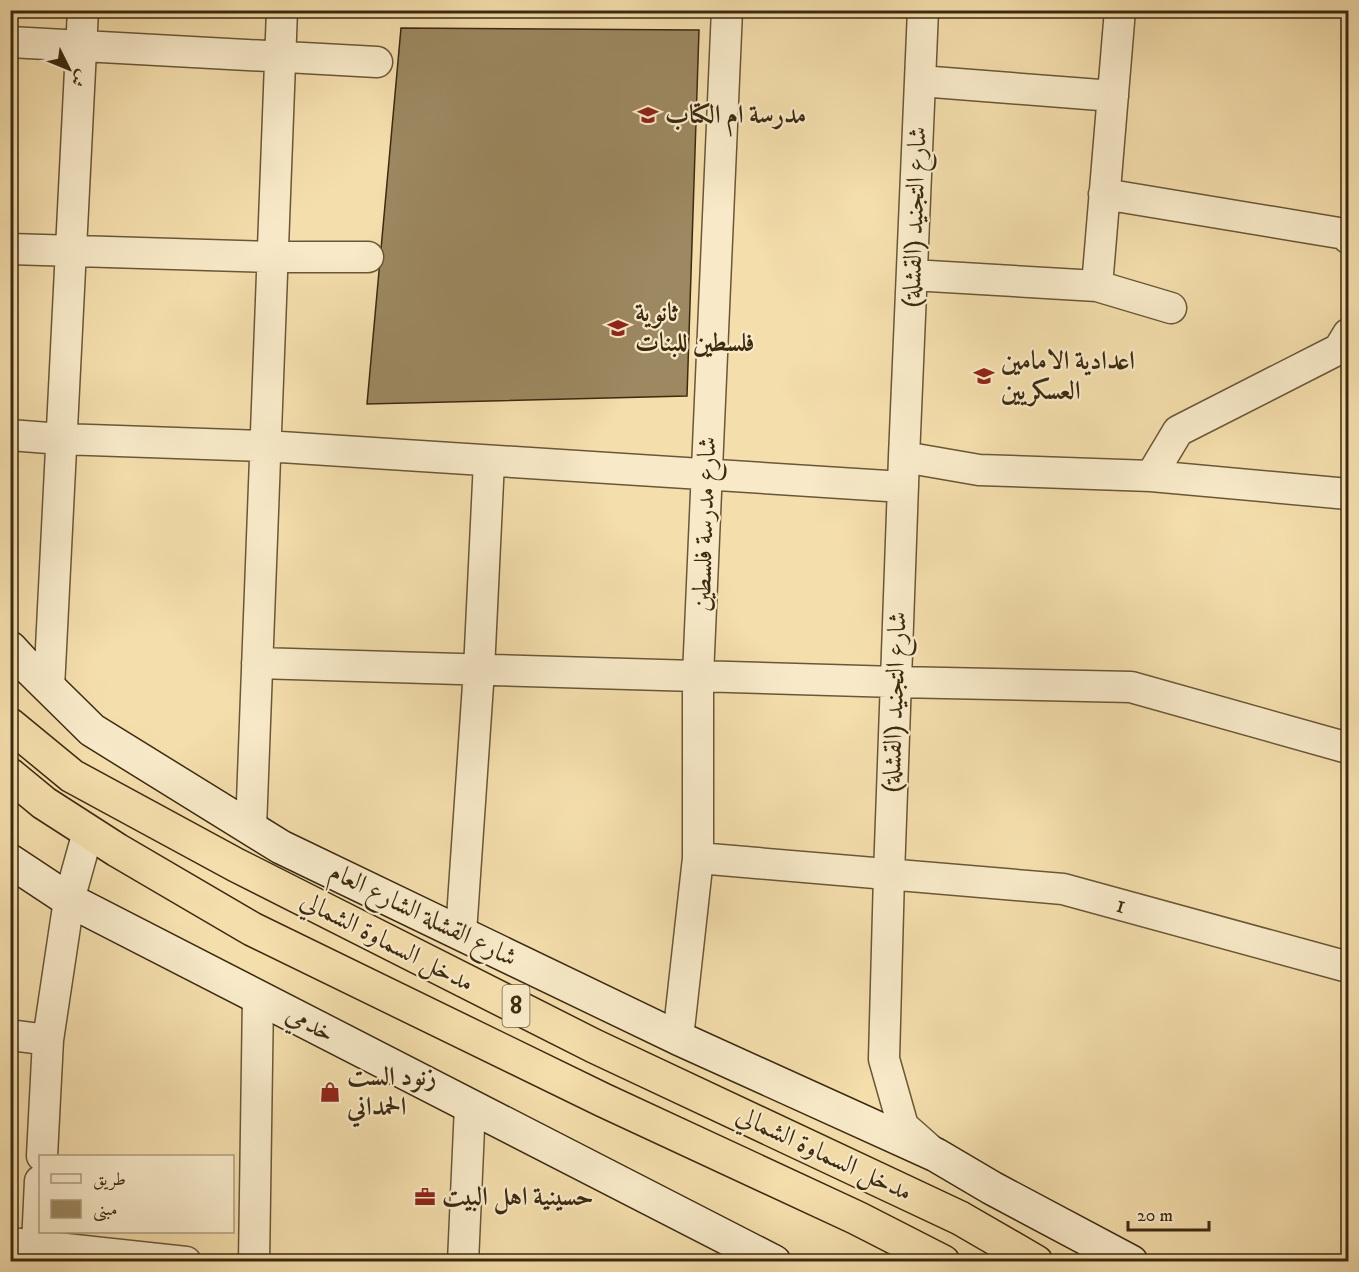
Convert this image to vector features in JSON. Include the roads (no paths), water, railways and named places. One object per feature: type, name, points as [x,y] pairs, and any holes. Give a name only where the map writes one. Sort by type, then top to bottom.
[{"type":"highway","name":"مدخل السماوة الشمالي","points":[[10,725],[72,776],[236,865],[594,1046],[960,1218],[1036,1262]]},
{"type":"highway","name":"مدخل السماوة الشمالي","points":[[10,775],[44,803],[88,832],[252,929],[603,1100],[799,1191],[936,1260]]},
{"type":"main road","name":"شارع القشلة الشارع العام","points":[[10,648],[92,730],[281,847],[678,1038],[936,1155]]},
{"type":"main road","name":"خدمي","points":[[10,861],[69,900],[774,1262]]},
{"type":"main road","name":"شارع التجنيد (القشلة)","points":[[936,1155],[992,1188],[1131,1262]]},
{"type":"street","points":[[49,688],[83,10]]},
{"type":"street","points":[[251,828],[282,10]]},
{"type":"street","name":"شارع مدرسة فلسطين","points":[[678,1038],[698,858],[698,676],[727,10]]},
{"type":"street","name":"شارع التجنيد (القشلة)","points":[[923,10],[904,457],[884,1059],[903,1126],[936,1155]]},
{"type":"street","points":[[1097,286],[1120,10]]},
{"type":"street","points":[[10,42],[377,62]]},
{"type":"street","points":[[920,81],[1113,96]]},
{"type":"street","points":[[1104,194],[1345,234],[1348,238]]},
{"type":"street","points":[[10,249],[272,257],[368,257]]},
{"type":"street","points":[[912,276],[1097,286],[1170,308]]},
{"type":"street","points":[[1151,476],[1178,431],[1339,349],[1348,334]]},
{"type":"street","points":[[10,435],[265,446],[903,487]]},
{"type":"street","points":[[904,457],[980,470],[1151,476],[1348,494]]},
{"type":"street","points":[[461,933],[479,669],[489,460]]},
{"type":"street","points":[[257,663],[1131,687],[1348,748]]},
{"type":"street","points":[[42,1155],[48,1040],[69,900],[88,832]]},
{"type":"street","name":"1","points":[[698,858],[1063,889],[1348,967]]},
{"type":"street","points":[[254,1262],[258,998]]},
{"type":"street","points":[[10,1035],[48,1040]]},
{"type":"street","points":[[463,1262],[470,1106]]},
{"type":"street","points":[[39,1187],[29,1250],[186,1262]]},
{"type":"place","name":"مدرسة ام الكتاب","points":[[648,115]]},
{"type":"place","name":"ثانوية فلسطين للبنات","points":[[618,328]]},
{"type":"place","name":"اعدادية الامامين العسكريين","points":[[984,376]]},
{"type":"place","name":"زنود الست الحمداني","points":[[330,1092]]},
{"type":"place","name":"حسينية اهل البيت","points":[[425,1197]]}]
